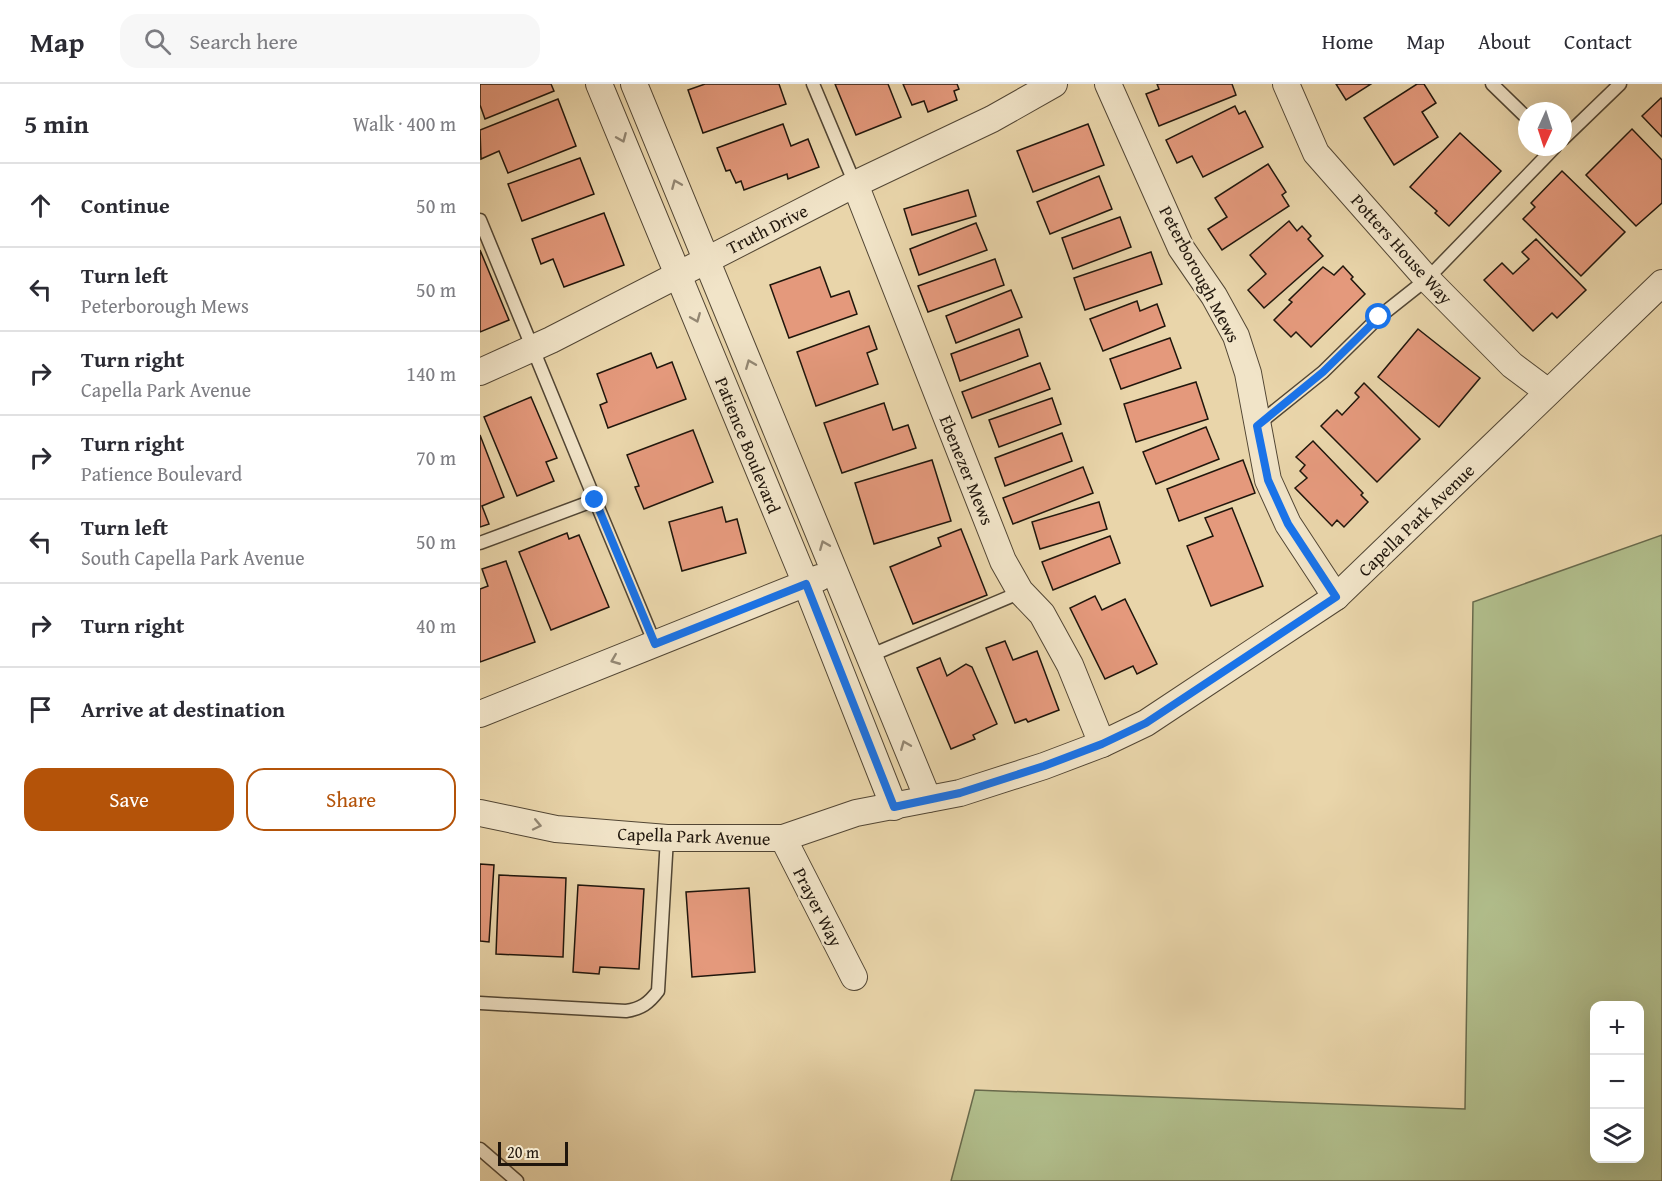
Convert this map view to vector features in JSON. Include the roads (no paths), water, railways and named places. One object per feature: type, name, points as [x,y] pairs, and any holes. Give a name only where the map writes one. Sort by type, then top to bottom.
[{"type":"street","name":"Patience Boulevard","points":[[599,84],[806,584],[894,807]]},
{"type":"street","name":"Patience Boulevard","points":[[634,84],[708,259],[928,799]]},
{"type":"street","name":"Truth Drive","points":[[480,372],[532,349],[855,184],[992,119],[1054,84]]},
{"type":"street","name":"Peterborough Mews","points":[[1108,84],[1181,248],[1214,296],[1236,336],[1248,373],[1268,480],[1288,524],[1336,597]]},
{"type":"street","name":"Potters House Way","points":[[1286,84],[1316,153],[1427,279],[1512,365],[1548,392]]},
{"type":"street","name":"Ebenezer Mews","points":[[855,184],[1003,561],[1021,592],[1042,614],[1070,665],[1102,744]]},
{"type":"street","name":"Capella Park Avenue","points":[[480,813],[556,829],[667,838],[783,838],[856,813],[960,793],[1044,766],[1102,744],[1146,723],[1336,597],[1662,283]]},
{"type":"street","points":[[480,714],[835,572]]},
{"type":"street","name":"Prayer Way","points":[[783,838],[854,976]]},
{"type":"lane","points":[[813,84],[855,184]]},
{"type":"lane","points":[[1492,84],[1518,109]]},
{"type":"lane","points":[[1572,130],[1620,84]]},
{"type":"lane","points":[[1257,426],[1323,372],[1379,317],[1427,279],[1546,156]]},
{"type":"lane","points":[[480,220],[655,644]]},
{"type":"lane","points":[[480,543],[595,500]]},
{"type":"lane","points":[[869,656],[1021,592]]},
{"type":"lane","points":[[480,1003],[626,1011],[639,1009],[650,1002],[658,991],[667,838]]},
{"type":"lane","points":[[480,1149],[517,1181]]}]
